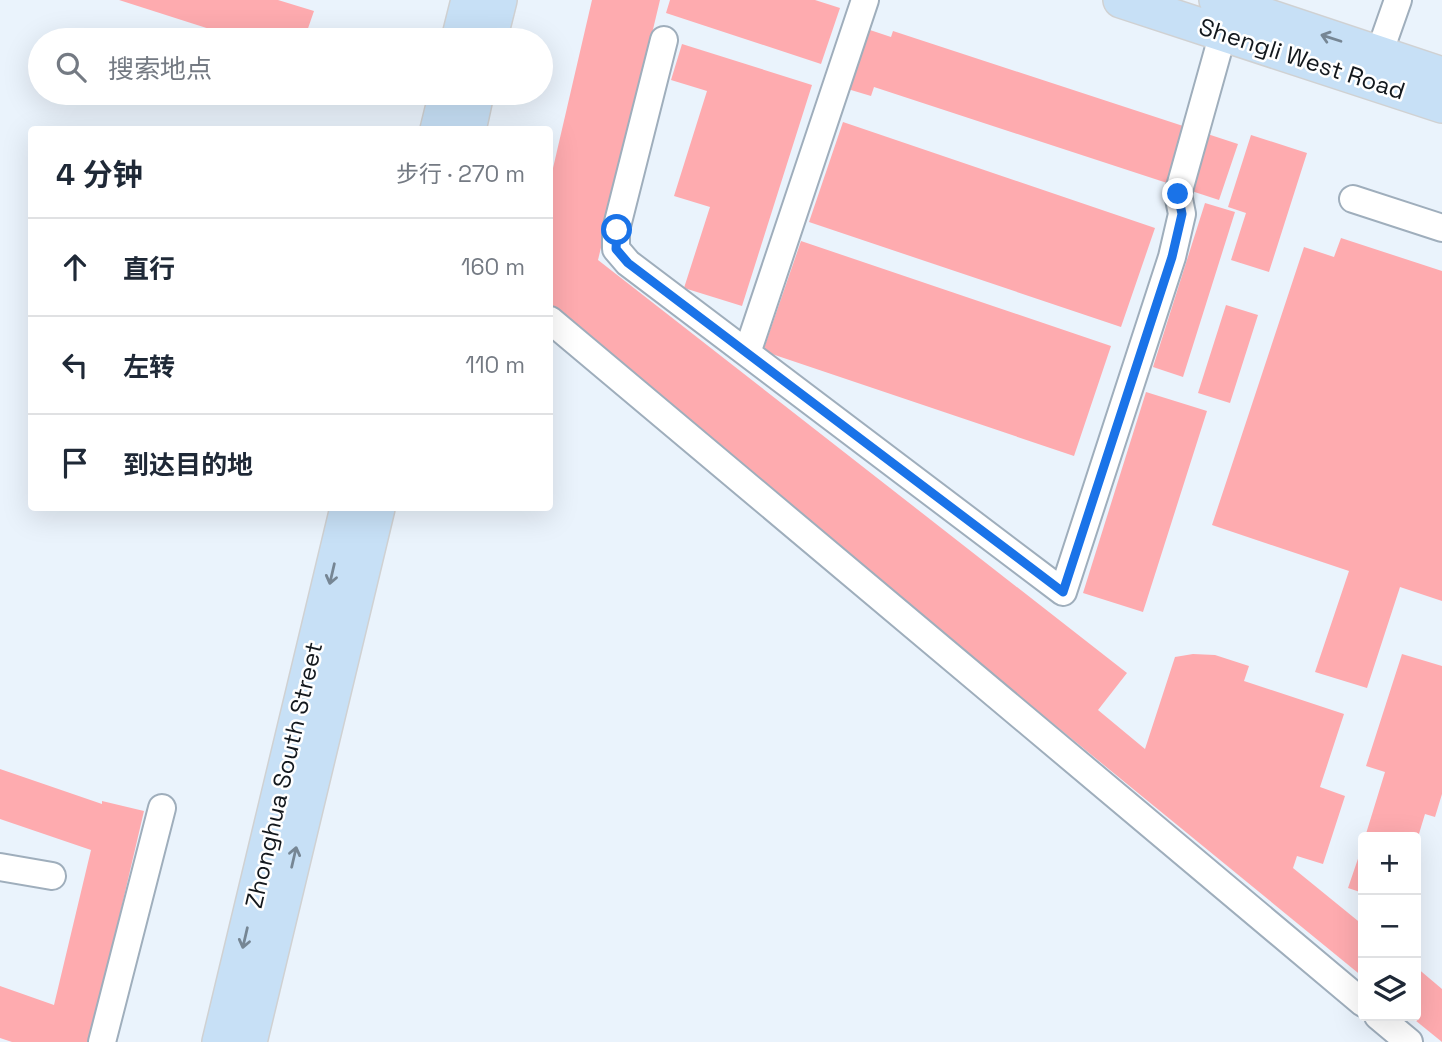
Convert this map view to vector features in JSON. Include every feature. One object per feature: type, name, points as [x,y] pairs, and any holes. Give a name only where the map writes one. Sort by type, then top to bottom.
[{"type":"main road","points":[[463,28],[469,0]]},
{"type":"main road","points":[[492,28],[499,0]]},
{"type":"main road","name":"Shengli West Road","points":[[1121,0],[1225,9],[1442,75]]},
{"type":"main road","name":"Shengli West Road","points":[[1225,9],[1442,105]]},
{"type":"main road","points":[[439,126],[444,105]]},
{"type":"main road","points":[[469,126],[473,105]]},
{"type":"main road","name":"Zhonghua South Street","points":[[220,1042],[347,511]]},
{"type":"main road","name":"Zhonghua South Street","points":[[249,1042],[376,511]]},
{"type":"street","points":[[747,353],[864,0]]},
{"type":"street","points":[[1379,54],[1398,0]]},
{"type":"street","points":[[664,40],[617,230],[616,249],[628,263],[1063,592],[1172,257],[1182,214],[1178,194],[1225,9]]},
{"type":"street","points":[[1353,199],[1442,228]]},
{"type":"street","points":[[553,323],[1358,999]]},
{"type":"street","points":[[102,1042],[162,808]]},
{"type":"street","points":[[0,867],[52,876]]},
{"type":"street","points":[[1384,1021],[1409,1042]]},
{"type":"building","points":[[119,0],[278,0],[314,11],[308,28],[206,28]]},
{"type":"building","points":[[592,0],[660,0],[598,260],[1127,673],[1098,710],[1145,749],[1175,657],[1215,655],[1249,666],[1244,681],[1344,714],[1320,787],[1345,796],[1323,864],[1297,856],[1293,868],[1358,921],[1358,973],[553,314],[553,168]]},
{"type":"building","points":[[670,0],[815,0],[840,8],[821,64],[666,13]]},
{"type":"building","points":[[861,27],[891,37],[893,31],[1238,144],[1219,200],[874,87],[871,96],[841,87]]},
{"type":"building","points":[[682,44],[812,85],[742,306],[684,288],[710,207],[674,196],[707,91],[671,80]]},
{"type":"building","points":[[843,122],[1155,228],[1121,327],[809,222]]},
{"type":"building","points":[[1251,135],[1307,153],[1269,272],[1231,260],[1246,213],[1228,207]]},
{"type":"building","points":[[1205,203],[1235,212],[1183,377],[1153,367]]},
{"type":"building","points":[[1341,238],[1442,271],[1442,601],[1400,587],[1367,688],[1315,672],[1349,571],[1212,525],[1304,247],[1334,257]]},
{"type":"building","points":[[801,241],[1111,346],[1074,456],[763,351]]},
{"type":"building","points":[[1226,305],[1258,315],[1230,403],[1198,393]]},
{"type":"building","points":[[1146,392],[1207,411],[1143,612],[1083,593]]},
{"type":"building","points":[[1402,654],[1442,666],[1442,794],[1435,817],[1425,814],[1420,832],[1367,832],[1385,772],[1366,766]]},
{"type":"building","points":[[0,769],[102,804],[102,801],[144,811],[90,1042],[12,1042],[0,1038],[0,986],[54,1005],[91,850],[0,819]]},
{"type":"building","points":[[1358,859],[1358,891],[1348,888]]},
{"type":"building","points":[[1421,971],[1442,989],[1442,1042],[1416,1021],[1421,1021]]},
{"type":"route","points":[[617,230],[616,249],[628,263],[1063,592],[1172,257],[1182,214],[1178,194]]}]
